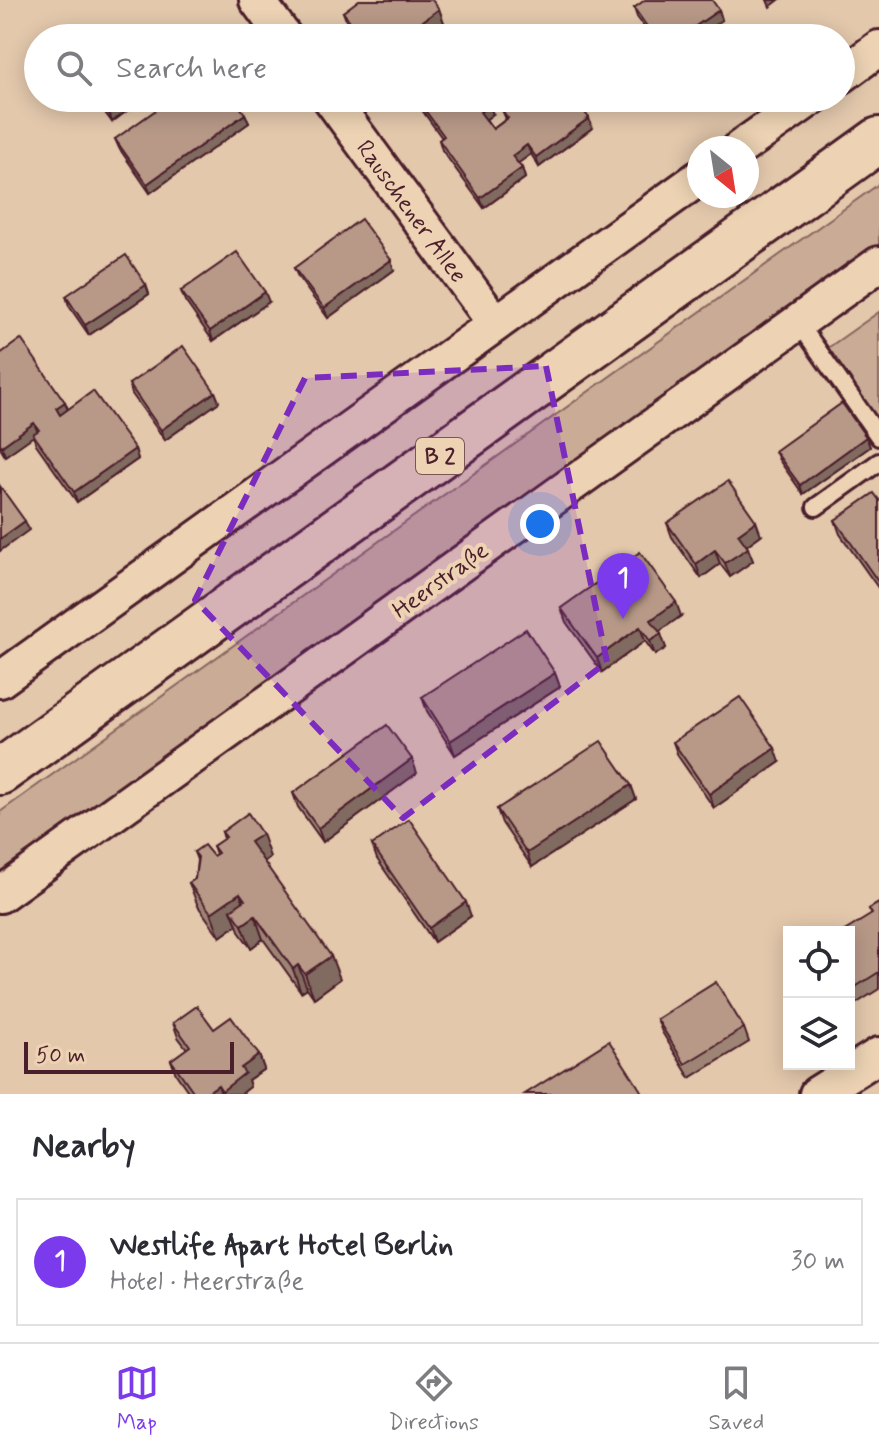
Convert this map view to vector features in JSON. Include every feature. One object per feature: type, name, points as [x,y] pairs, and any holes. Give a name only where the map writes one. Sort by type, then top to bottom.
[{"type":"main road","name":"B 2","points":[[0,772],[879,140]]},
{"type":"street","points":[[257,0],[275,24]]},
{"type":"street","points":[[855,66],[879,48]]},
{"type":"street","name":"Rauschener Allee","points":[[340,112],[495,323]]},
{"type":"street","points":[[757,136],[791,112]]},
{"type":"street","points":[[0,680],[687,187]]},
{"type":"street","name":"Heerstraße","points":[[0,895],[879,264]]},
{"type":"street","points":[[817,1094],[879,1055]]},
{"type":"lane","points":[[798,322],[879,437]]},
{"type":"lane","points":[[816,507],[879,462]]},
{"type":"highlighted area","points":[[546,366],[607,662],[403,818],[195,600],[305,378]]},
{"type":"shaded area","points":[[879,184],[879,249],[0,882],[0,812]]},
{"type":"shaded area","points":[[879,312],[879,424],[825,350]]},
{"type":"building","points":[[359,0],[432,0],[439,9],[419,24],[352,24],[343,12]]},
{"type":"building","points":[[645,0],[712,0],[719,10],[698,24],[645,24],[634,8]]},
{"type":"building","points":[[153,112],[245,114],[147,184],[115,139]]},
{"type":"building","points":[[426,112],[480,112],[493,129],[508,118],[503,112],[584,112],[589,118],[536,157],[527,145],[512,156],[522,168],[480,198],[439,140],[444,136]]},
{"type":"building","points":[[361,219],[391,260],[324,308],[294,268]]},
{"type":"building","points":[[237,252],[265,292],[210,331],[181,291]]},
{"type":"building","points":[[126,255],[146,285],[85,325],[66,296]]},
{"type":"building","points":[[21,339],[65,402],[56,408],[60,415],[93,391],[135,449],[74,492],[33,434],[39,430],[34,423],[2,446],[0,444],[0,354]]},
{"type":"building","points":[[183,346],[215,392],[161,430],[129,384]]},
{"type":"building","points":[[842,403],[866,437],[800,485],[775,451]]},
{"type":"building","points":[[728,481],[756,521],[738,534],[748,548],[725,563],[715,550],[696,564],[667,523]]},
{"type":"building","points":[[0,486],[25,521],[0,539]]},
{"type":"building","points":[[874,493],[879,500],[879,583],[835,520]]},
{"type":"building","points":[[640,552],[676,602],[651,620],[661,634],[650,641],[640,627],[597,658],[561,608]]},
{"type":"building","points":[[526,629],[555,673],[450,741],[422,697]]},
{"type":"building","points":[[740,697],[775,748],[709,794],[673,742]]},
{"type":"building","points":[[387,725],[412,759],[318,828],[293,793]]},
{"type":"building","points":[[601,741],[631,785],[527,853],[497,809]]},
{"type":"building","points":[[248,813],[262,834],[250,842],[331,956],[305,974],[298,965],[293,969],[255,916],[242,925],[231,910],[245,900],[240,893],[211,913],[189,883],[195,879],[198,857],[194,852],[204,845],[213,856],[218,853],[213,846],[226,837],[222,832]]},
{"type":"building","points":[[409,819],[466,902],[429,928],[372,845]]},
{"type":"building","points":[[879,903],[879,972],[855,987],[853,926],[872,914],[869,909]]},
{"type":"building","points":[[716,982],[744,1028],[685,1064],[657,1019]]},
{"type":"building","points":[[197,1006],[214,1029],[231,1017],[259,1055],[241,1068],[245,1073],[222,1091],[218,1085],[205,1094],[195,1094],[171,1060],[190,1046],[173,1023]]},
{"type":"building","points":[[609,1041],[643,1094],[525,1094]]},
{"type":"place","name":"Westlife Apart Hotel Berlin","points":[[623,619]]}]
